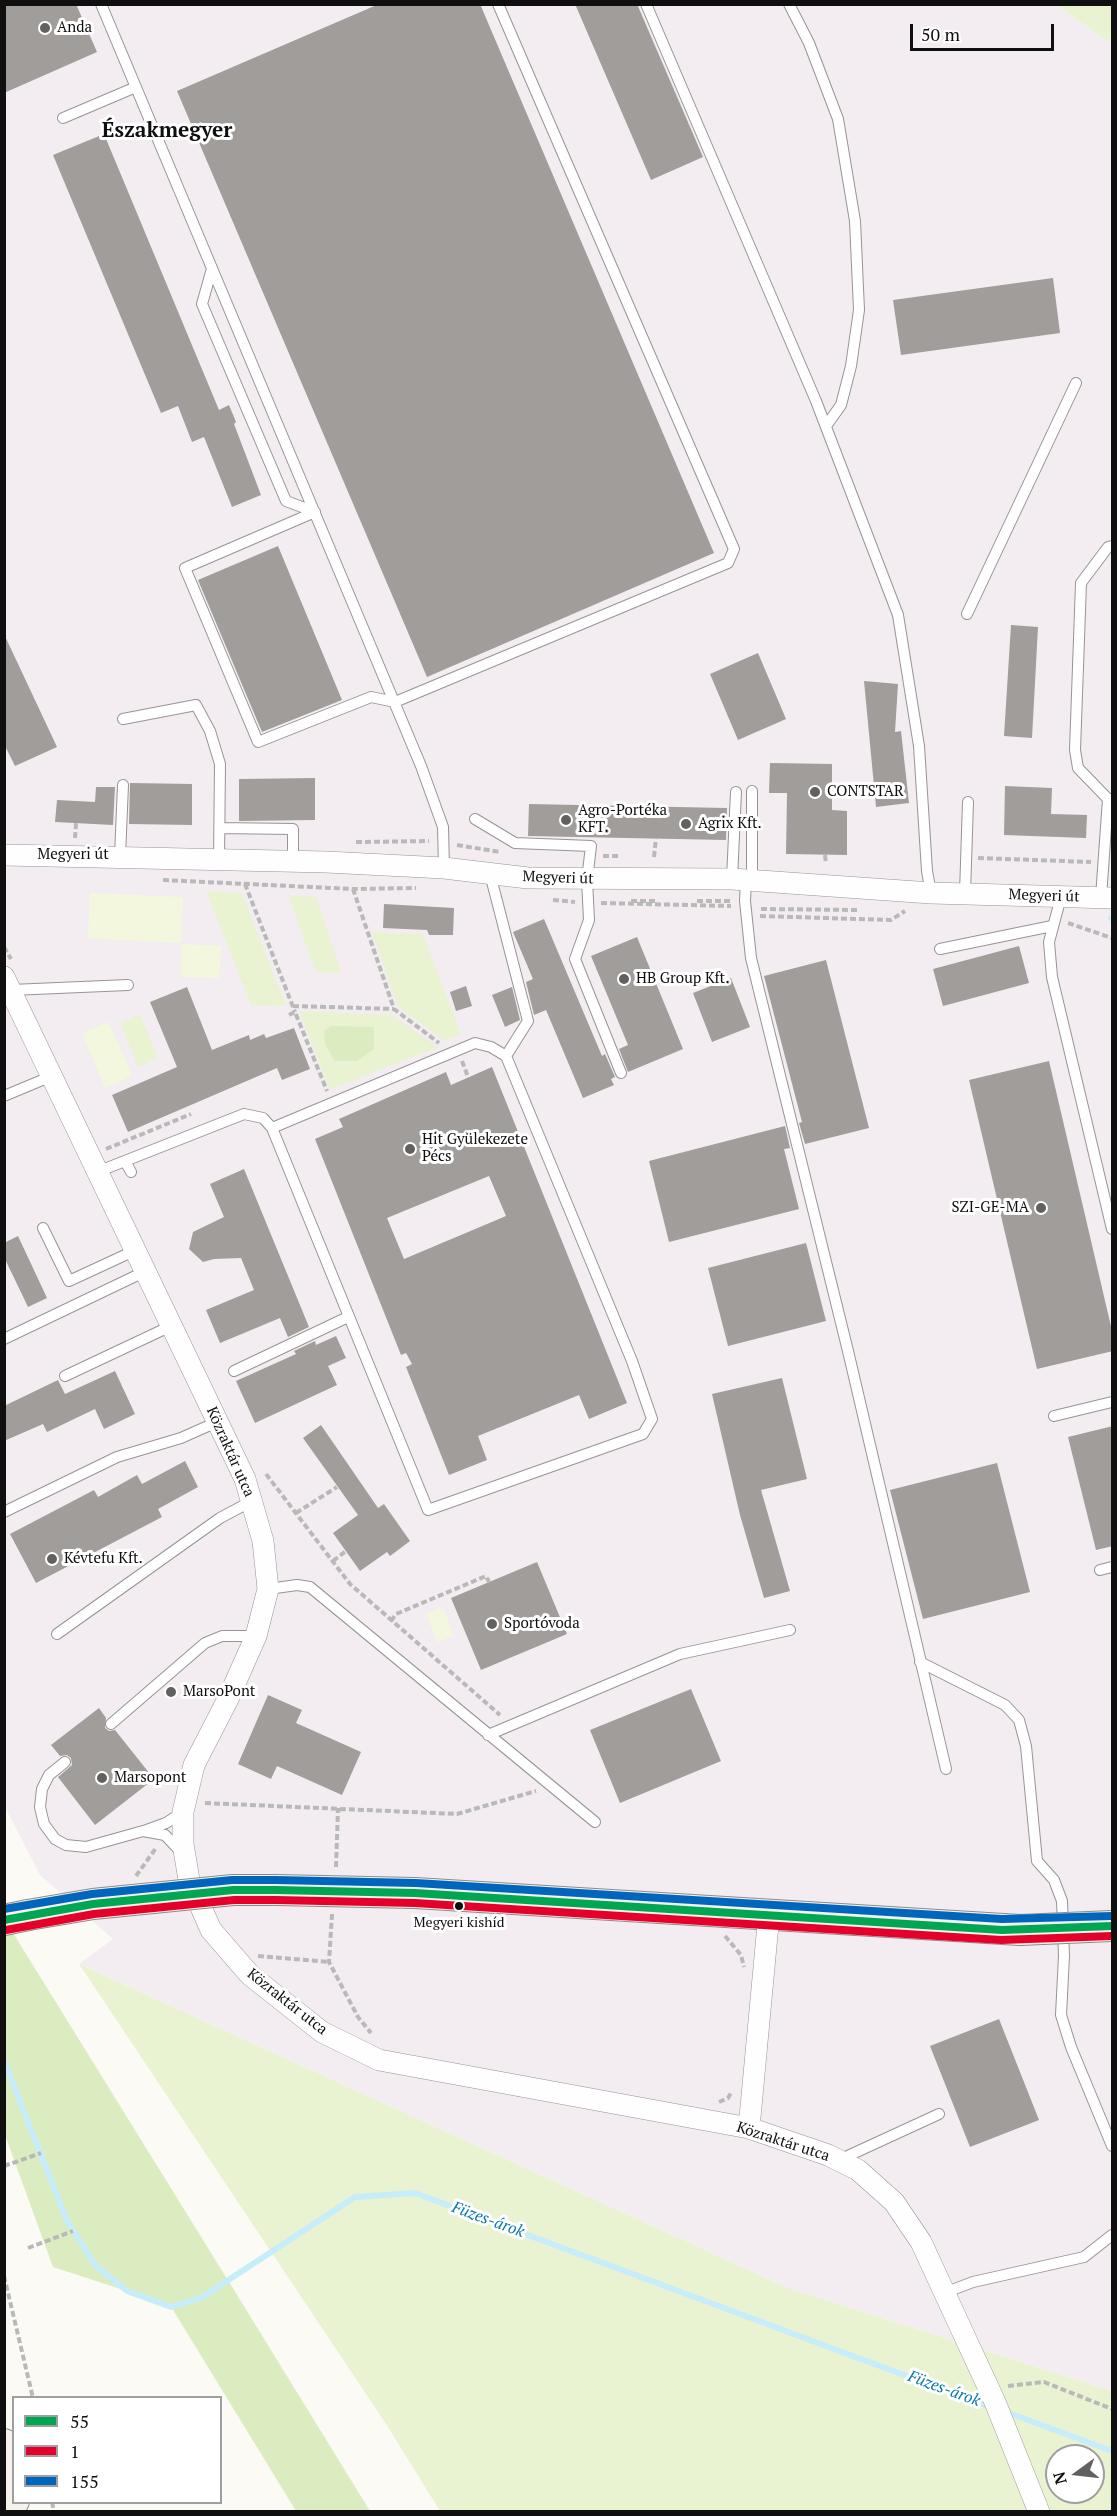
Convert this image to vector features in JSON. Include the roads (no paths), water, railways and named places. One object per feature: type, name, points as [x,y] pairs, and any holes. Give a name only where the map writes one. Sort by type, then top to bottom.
[{"type":"street","name":"Megyeri út","points":[[5,850],[444,868],[490,874],[587,880],[744,880],[931,893],[1107,898]]},
{"type":"street","name":"Közraktár utca","points":[[8,984],[245,1479],[263,1541],[267,1589],[256,1636],[228,1699],[194,1765],[184,1807],[185,1856],[189,1880],[211,1930],[250,1975],[322,2032],[379,2060],[749,2128],[839,2160],[858,2170],[894,2202],[921,2242],[992,2395],[1039,2511]]},
{"type":"street","points":[[4,1920],[93,1904],[233,1890],[276,1890],[415,1893],[1020,1930],[1113,1926]]},
{"type":"street","points":[[749,2128],[769,1914]]},
{"type":"street","points":[[4,2444],[12,2490]]},
{"type":"lane","points":[[101,4],[395,702],[443,827],[444,868]]},
{"type":"lane","points":[[315,512],[185,568],[258,742],[371,697],[395,702],[728,563],[734,549],[498,4]]},
{"type":"lane","points":[[646,4],[826,426],[898,615],[919,746],[927,871],[931,893]]},
{"type":"lane","points":[[789,4],[809,43],[838,119],[855,221],[859,310],[851,366],[841,405],[826,426]]},
{"type":"lane","points":[[63,118],[136,87]]},
{"type":"lane","points":[[212,272],[202,304],[286,501],[315,512]]},
{"type":"lane","points":[[967,614],[1076,383]]},
{"type":"lane","points":[[1107,898],[1104,862],[1110,799],[1078,768],[1075,750],[1081,583],[1108,547],[1113,546]]},
{"type":"lane","points":[[123,719],[196,705],[210,731],[220,764],[219,860]]},
{"type":"lane","points":[[120,856],[123,785]]},
{"type":"lane","points":[[744,880],[752,791]]},
{"type":"lane","points":[[736,792],[751,958],[848,1351],[946,1769]]},
{"type":"lane","points":[[965,893],[968,802]]},
{"type":"lane","points":[[475,819],[515,843],[591,846],[587,880],[589,920],[575,959],[621,1073]]},
{"type":"lane","points":[[220,828],[293,829],[293,861]]},
{"type":"lane","points":[[490,874],[528,1021],[506,1056]]},
{"type":"lane","points":[[1061,897],[1049,942],[1052,976],[1113,1229]]},
{"type":"lane","points":[[940,949],[1054,923]]},
{"type":"lane","points":[[8,984],[128,985]]},
{"type":"lane","points":[[98,1172],[244,1114],[263,1118],[272,1128],[428,1510],[643,1434],[652,1419],[632,1361],[506,1056],[491,1047],[475,1043],[272,1128]]},
{"type":"lane","points":[[4,1096],[52,1076]]},
{"type":"lane","points":[[125,1161],[131,1172]]},
{"type":"lane","points":[[43,1228],[69,1281],[135,1250]]},
{"type":"lane","points":[[4,1339],[146,1271]]},
{"type":"lane","points":[[234,1371],[348,1317]]},
{"type":"lane","points":[[65,1376],[171,1326]]},
{"type":"lane","points":[[1054,1416],[1113,1402]]},
{"type":"lane","points":[[4,1512],[117,1456],[181,1438],[217,1422]]},
{"type":"lane","points":[[57,1634],[220,1518],[252,1501]]},
{"type":"lane","points":[[1101,1570],[1113,1567]]},
{"type":"lane","points":[[267,1589],[297,1585],[310,1587],[595,1822]]},
{"type":"lane","points":[[488,1735],[680,1654],[790,1630]]},
{"type":"lane","points":[[111,1724],[205,1643],[222,1636],[256,1636]]},
{"type":"lane","points":[[920,1662],[1005,1705],[1019,1720],[1026,1746],[1037,1861],[1054,1880],[1062,1901],[1064,1956],[1061,2015],[1071,2048],[1113,2146]]},
{"type":"lane","points":[[65,1762],[49,1775],[42,1789],[40,1807],[44,1824],[55,1839],[66,1845],[86,1847],[143,1831],[166,1823],[184,1807]]},
{"type":"lane","points":[[143,1831],[165,1835],[185,1856]]},
{"type":"lane","points":[[839,2160],[939,2114]]},
{"type":"lane","points":[[945,2293],[973,2282],[1084,2257],[1113,2235]]},
{"type":"waterway","name":"Füzes-árok","points":[[4,2061],[67,2221],[96,2266],[127,2291],[171,2307],[201,2298],[355,2197],[415,2193],[990,2407]]},
{"type":"waterway","name":"Füzes-árok","points":[[1006,2412],[1112,2451]]},
{"type":"place","name":"Anda","points":[[45,28]]},
{"type":"place","name":"CONTSTAR","points":[[815,792]]},
{"type":"place","name":"Agro-Portéka KFT.","points":[[566,820]]},
{"type":"place","name":"Agrix Kft.","points":[[686,824]]},
{"type":"place","name":"HB Group Kft.","points":[[624,979]]},
{"type":"place","name":"Hit Gyülekezete Pécs","points":[[410,1149]]},
{"type":"place","name":"SZI-GE-MA","points":[[1041,1208]]},
{"type":"place","name":"Kévtefu Kft.","points":[[52,1559]]},
{"type":"place","name":"Sportóvoda","points":[[492,1624]]},
{"type":"place","name":"MarsoPont","points":[[171,1692]]},
{"type":"place","name":"Marsopont","points":[[102,1778]]},
{"type":"place","name":"Megyeri kishíd","points":[[459,1906]]},
{"type":"district","name":"Északmegyer","points":[[167,131]]}]
